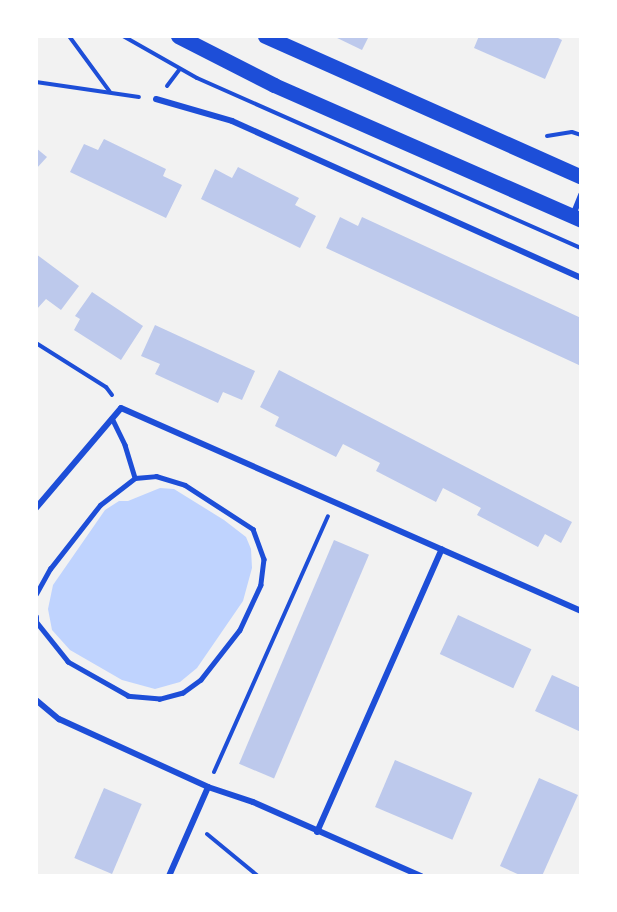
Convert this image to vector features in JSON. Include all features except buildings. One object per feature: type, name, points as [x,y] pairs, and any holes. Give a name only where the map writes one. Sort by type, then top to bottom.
[{"type":"main road","points":[[178,36],[274,85],[577,218]]},
{"type":"main road","points":[[265,36],[581,177]]},
{"type":"street","points":[[156,99],[232,121],[581,278]]},
{"type":"street","points":[[577,218],[581,195]]},
{"type":"street","points":[[36,508],[121,408],[581,611]]},
{"type":"street","points":[[317,832],[442,549]]},
{"type":"street","points":[[36,700],[59,719],[208,787],[252,802],[420,876]]},
{"type":"street","points":[[169,876],[208,787]]},
{"type":"lane","points":[[112,418],[125,445],[135,478]]},
{"type":"lane","points":[[36,594],[50,570],[100,505],[135,478],[156,476],[186,485],[253,530],[264,559],[261,585],[240,630],[201,680],[183,693],[160,699],[128,696],[68,663],[36,622],[36,617]]},
{"type":"path","points":[[69,36],[110,92]]},
{"type":"path","points":[[123,36],[197,78],[581,248]]},
{"type":"path","points":[[36,82],[156,99]]},
{"type":"path","points":[[36,343],[106,387],[121,408]]},
{"type":"path","points":[[208,787],[334,501]]},
{"type":"path","points":[[192,823],[252,874],[258,876]]},
{"type":"water","points":[[160,488],[174,489],[224,520],[246,537],[251,549],[252,568],[243,601],[197,668],[180,682],[155,689],[122,680],[70,650],[52,630],[48,609],[53,585],[105,510],[119,501],[128,501]]}]
